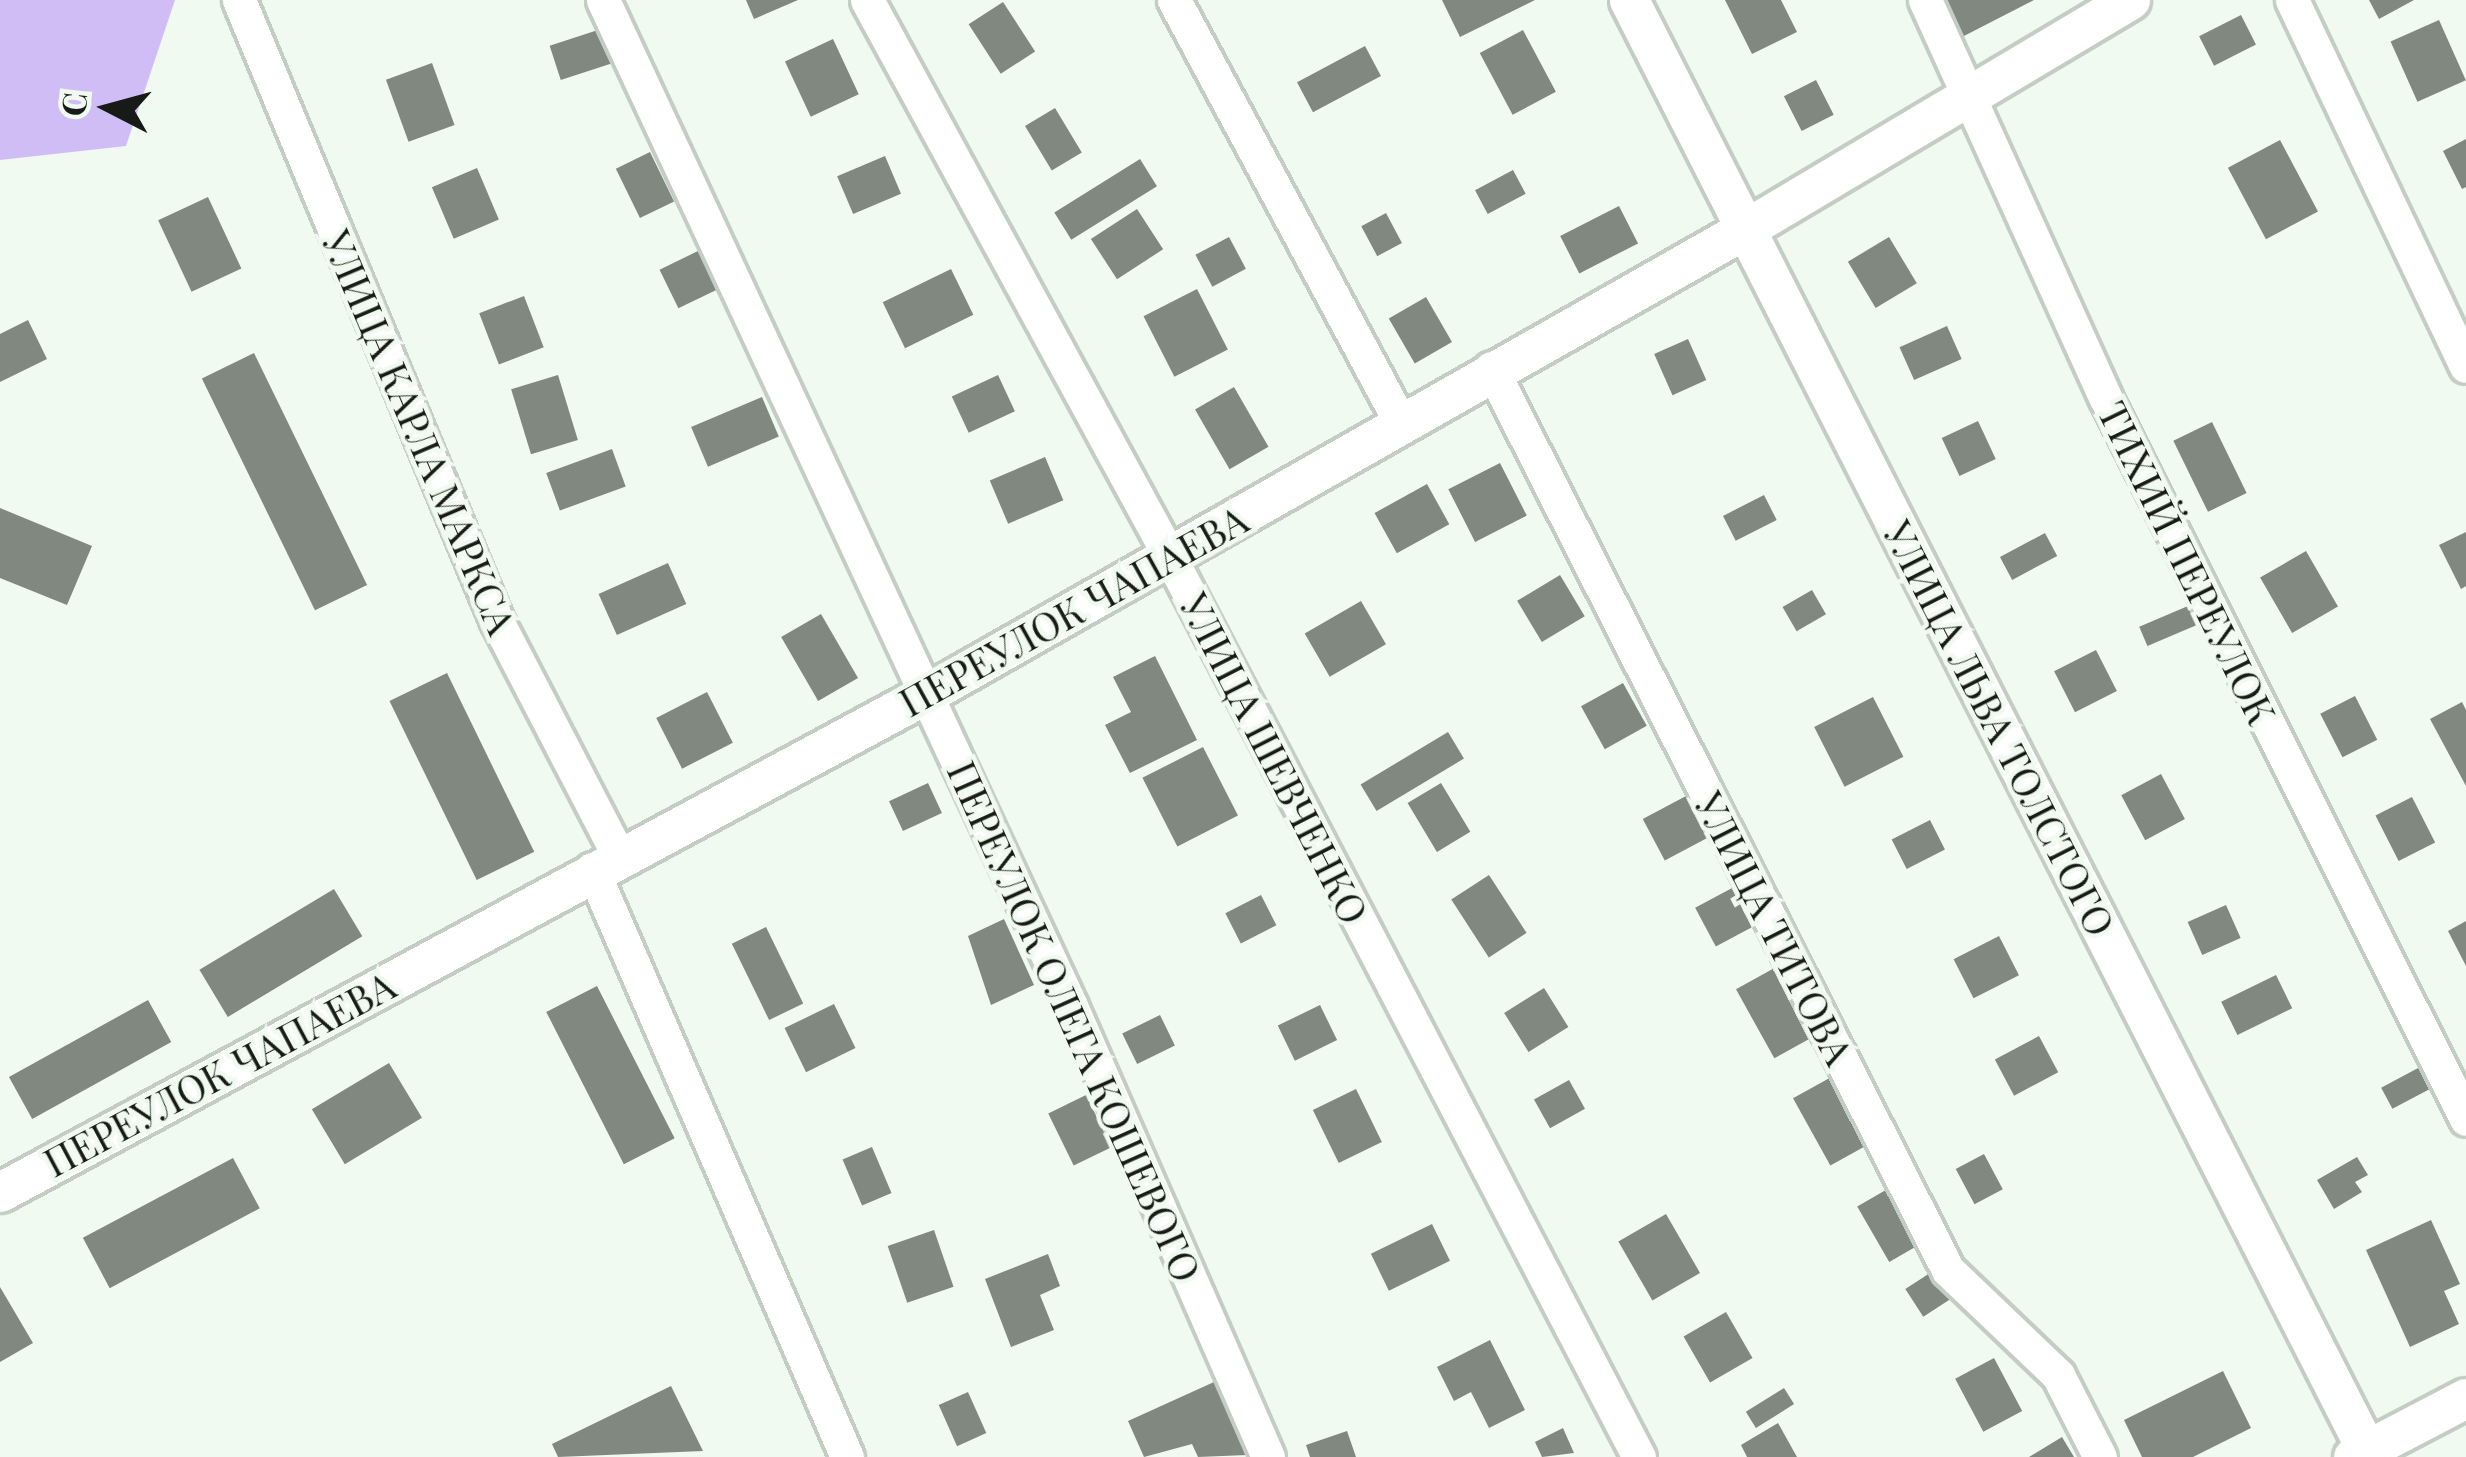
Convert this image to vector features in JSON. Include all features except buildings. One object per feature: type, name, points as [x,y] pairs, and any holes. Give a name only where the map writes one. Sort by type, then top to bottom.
[{"type":"street","name":"УЛИЦА КАРЛА МАРКСА","points":[[239,0],[497,621],[606,862],[847,1457]]},
{"type":"street","name":"ПЕРЕУЛОК ОЛЕГА КОШЕВОГО","points":[[603,0],[928,693],[1268,1457]]},
{"type":"street","name":"УЛИЦА ШЕВЧЕНКО","points":[[867,0],[1170,557],[1639,1457]]},
{"type":"street","points":[[1174,0],[1402,426]]},
{"type":"street","name":"УЛИЦА ЛЬВА ТОЛСТОГО","points":[[1628,0],[2363,1455]]},
{"type":"street","name":"ТИХИЙ ПЕРЕУЛОК","points":[[1925,0],[1973,93],[2105,397],[2466,1119]]},
{"type":"street","name":"ПЕРЕУЛОК ЧАПАЕВА","points":[[0,1192],[606,862],[928,693],[1402,426],[1491,368],[1747,228],[2130,0]]},
{"type":"street","points":[[2292,0],[2466,366]]},
{"type":"street","name":"УЛИЦА ТИТОВА","points":[[1491,368],[1948,1270],[2058,1375],[2100,1457]]},
{"type":"street","points":[[2363,1455],[2466,1398]]},
{"type":"shaded area","points":[[0,0],[175,0],[126,146],[0,160]]}]
